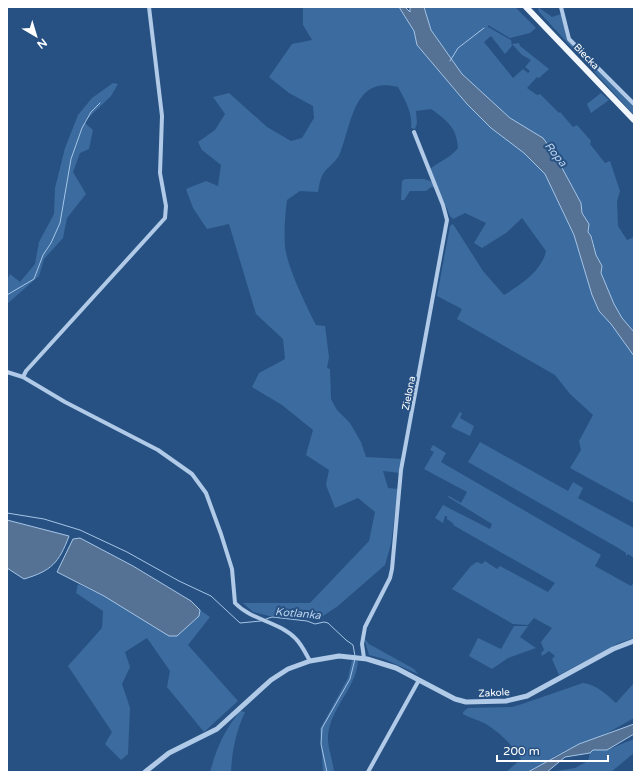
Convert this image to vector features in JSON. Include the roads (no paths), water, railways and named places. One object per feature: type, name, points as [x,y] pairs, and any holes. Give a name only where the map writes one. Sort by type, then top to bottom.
[{"type":"main road","name":"Biecka","points":[[529,8],[634,120]]},
{"type":"street","points":[[22,377],[29,367],[79,314],[109,278],[139,248],[165,218],[166,206],[160,173],[162,116],[149,7]]},
{"type":"street","points":[[561,7],[569,39],[634,104]]},
{"type":"street","name":"Zielona","points":[[361,658],[365,627],[390,578],[392,569],[401,470],[447,220],[443,205],[414,132]]},
{"type":"street","points":[[7,372],[22,377],[65,402],[158,450],[192,474],[206,493],[221,534],[232,569],[235,603],[241,610],[268,622],[296,639],[310,661]]},
{"type":"street","name":"Zakole","points":[[145,772],[169,754],[217,729],[271,680],[288,669],[310,661],[328,657],[361,658],[396,668],[444,695],[461,701],[516,700],[527,696],[613,649],[634,641]]},
{"type":"street","points":[[368,772],[419,680]]},
{"type":"waterway","points":[[450,61],[458,48],[484,28]]},
{"type":"waterway","points":[[7,295],[34,279],[43,255],[51,243],[60,223],[71,159],[82,128],[91,112],[100,103]]},
{"type":"waterway","name":"Kotlanka","points":[[7,513],[44,519],[80,530],[127,552],[179,581],[211,596],[240,623],[261,621]]},
{"type":"waterway","name":"Kotlanka","points":[[266,619],[272,617],[307,621],[315,624],[324,622],[328,623],[353,645],[355,656]]},
{"type":"waterway","name":"Kotlanka","points":[[327,772],[321,744],[322,728],[350,679],[355,659]]},
{"type":"water label","name":"Ropa","points":[[556,154]]}]
